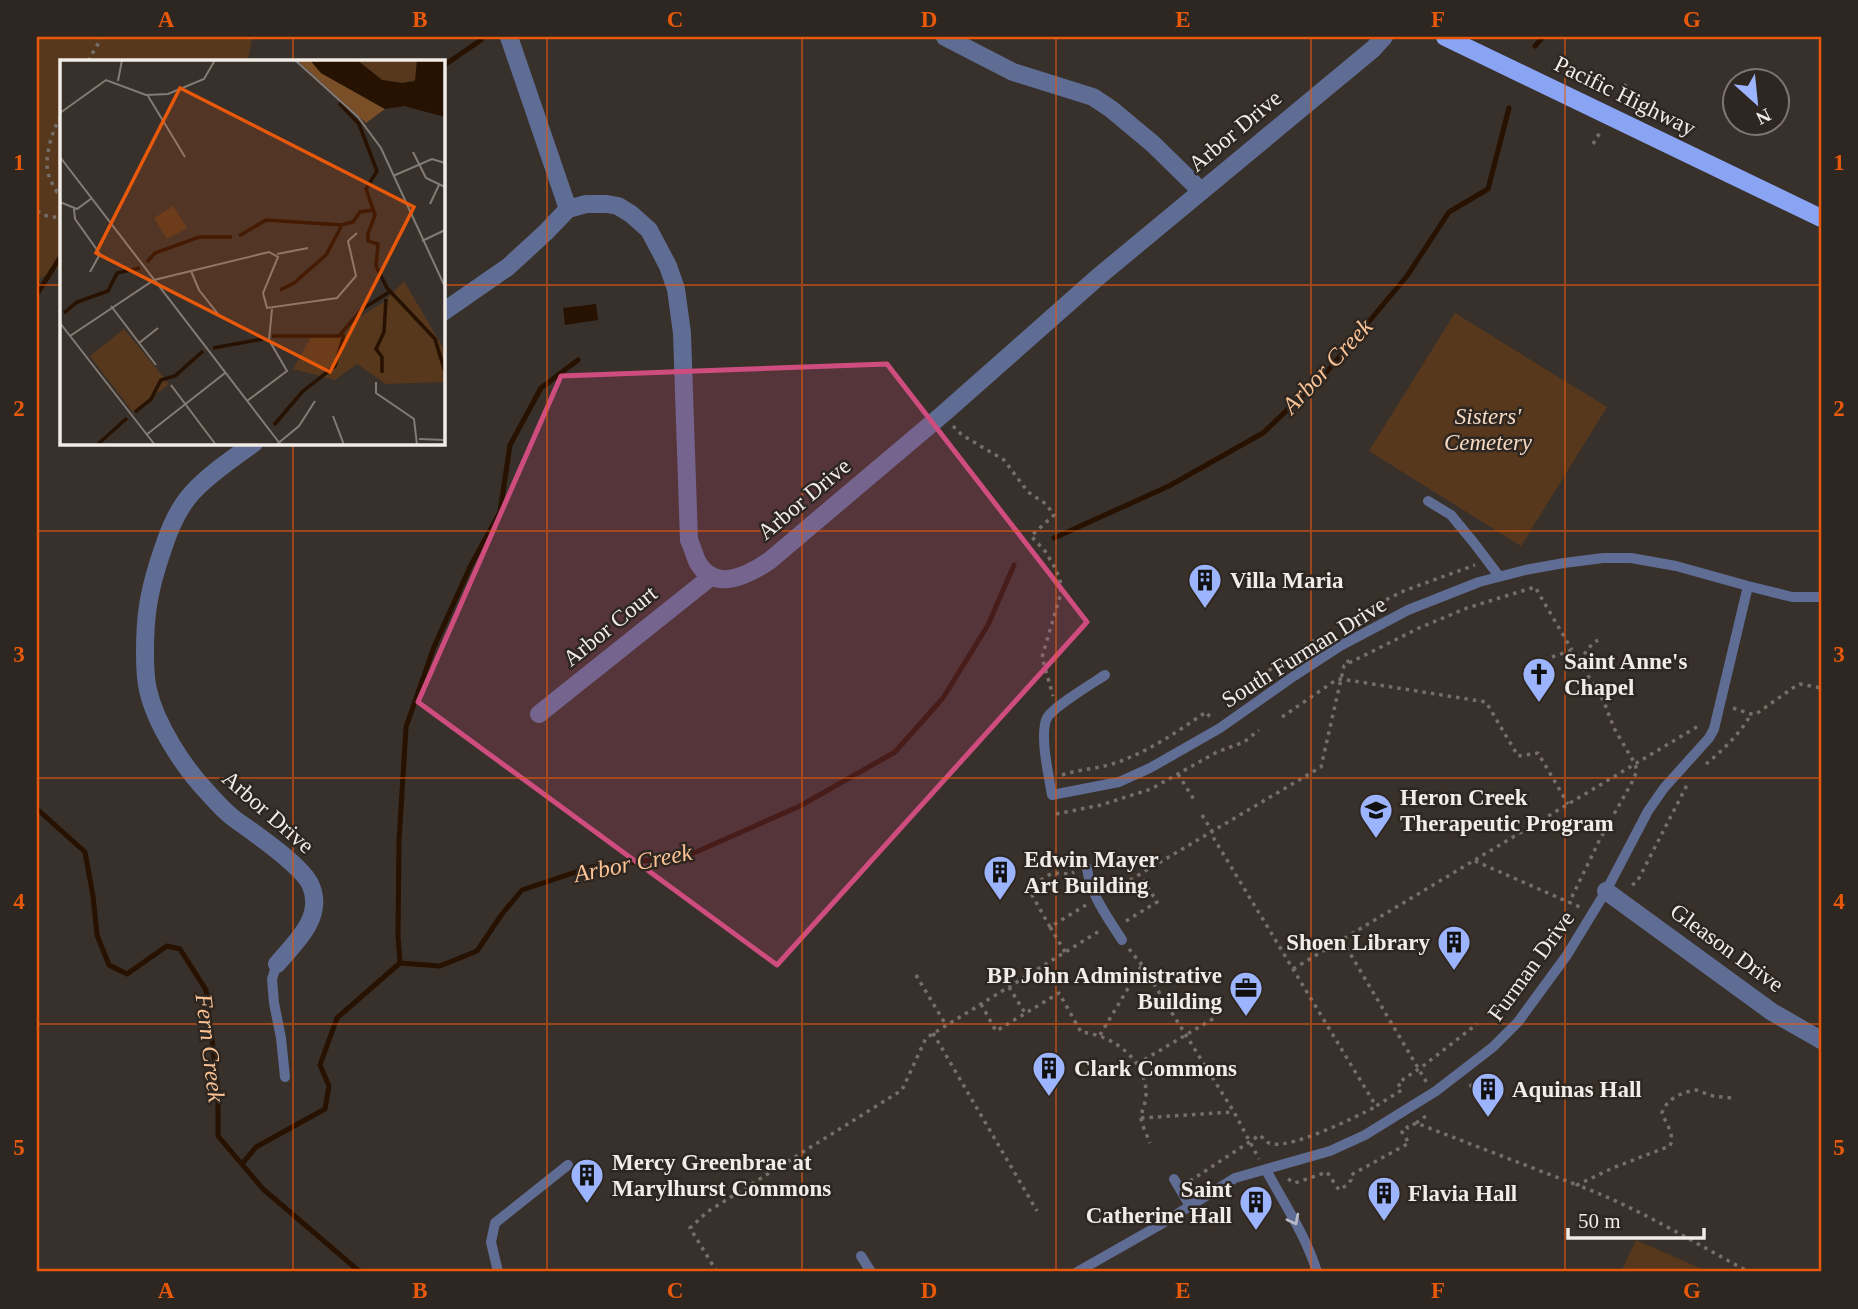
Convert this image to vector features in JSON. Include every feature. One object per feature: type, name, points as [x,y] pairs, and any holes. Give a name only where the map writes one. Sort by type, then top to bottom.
[{"type":"main road","name":"Pacific Highway","points":[[1445,37],[1821,218]]},
{"type":"street","points":[[509,37],[568,209]]},
{"type":"street","points":[[945,37],[1013,72],[1093,97],[1153,144],[1201,191]]},
{"type":"street","name":"Arbor Drive","points":[[712,576],[720,579],[740,577],[750,574],[769,561],[943,414],[1098,277],[1384,37]]},
{"type":"street","points":[[444,311],[508,267],[568,209],[586,204],[618,206],[649,230],[668,266],[676,289],[682,333],[690,540],[697,561],[705,572],[712,576]]},
{"type":"street","name":"Arbor Drive","points":[[253,444],[192,493],[175,517],[150,588],[146,610],[145,666],[148,690],[159,722],[193,777],[234,818],[296,867],[311,885],[314,902],[312,918],[304,932],[277,964]]},
{"type":"street","name":"Arbor Court","points":[[538,715],[712,576]]},
{"type":"street","name":"Gleason Drive","points":[[1606,891],[1772,1012],[1821,1040]]},
{"type":"lane","points":[[1428,501],[1451,516],[1499,576]]},
{"type":"lane","name":"South Furman Drive","points":[[1055,710],[1047,718],[1044,738],[1052,795],[1119,782],[1150,768],[1220,728],[1294,676],[1352,640],[1408,610],[1479,582],[1564,563],[1630,558],[1676,566],[1748,586]]},
{"type":"lane","points":[[1748,586],[1792,597],[1821,597]]},
{"type":"lane","name":"Furman Drive","points":[[1077,1272],[1235,1178],[1330,1151],[1365,1135],[1436,1091],[1493,1047],[1518,1022],[1567,955],[1606,891],[1648,811],[1714,729],[1748,586]]},
{"type":"lane","points":[[1055,710],[1105,675]]},
{"type":"lane","points":[[1087,868],[1088,878],[1098,899],[1122,940]]},
{"type":"lane","points":[[277,964],[272,979],[285,1077]]},
{"type":"lane","points":[[498,1272],[491,1242],[495,1223],[568,1165]]},
{"type":"lane","points":[[1266,1170],[1292,1215],[1317,1272]]},
{"type":"lane","points":[[1177,1184],[1190,1206]]},
{"type":"lane","points":[[861,1256],[872,1272]]},
{"type":"path","points":[[89,60],[102,37]]},
{"type":"path","points":[[60,118],[54,127],[47,166],[48,175],[57,192],[60,192]]},
{"type":"path","points":[[37,211],[60,218]]},
{"type":"path","points":[[943,414],[962,435],[1004,460],[1028,492],[1046,504],[1054,515],[1031,536],[1045,551],[1060,579],[1061,593],[1042,657],[1055,710]]},
{"type":"path","points":[[1106,894],[1321,767],[1344,666],[1455,613],[1535,587],[1604,702],[1614,728],[1637,771],[1569,902]]},
{"type":"path","points":[[1579,661],[1598,640]]},
{"type":"path","points":[[1552,657],[1572,650]]},
{"type":"path","points":[[1345,656],[1349,663]]},
{"type":"path","points":[[1282,717],[1340,679],[1486,702],[1518,756],[1538,752],[1568,804]]},
{"type":"path","points":[[1731,707],[1751,715],[1756,714],[1800,684],[1821,688]]},
{"type":"path","points":[[1703,766],[1744,727],[1751,715]]},
{"type":"path","points":[[1293,969],[1702,724]]},
{"type":"path","points":[[1056,814],[1101,805],[1151,789],[1217,752],[1244,742],[1259,730]]},
{"type":"path","points":[[1174,766],[1196,803]]},
{"type":"path","points":[[1632,885],[1637,882],[1688,783]]},
{"type":"path","points":[[1202,815],[1376,1107]]},
{"type":"path","points":[[1475,861],[1584,909]]},
{"type":"path","points":[[1065,952],[1028,888],[1052,873],[1071,874]]},
{"type":"path","points":[[1126,921],[1157,902],[1140,875]]},
{"type":"path","points":[[1050,927],[1090,903]]},
{"type":"path","points":[[717,1272],[690,1228],[707,1212],[902,1090],[926,1038],[1100,931]]},
{"type":"path","points":[[1342,940],[1427,1083]]},
{"type":"path","points":[[1099,1036],[1142,965],[1234,1112],[1248,1142],[1266,1170]]},
{"type":"path","points":[[916,975],[946,1025]]},
{"type":"path","points":[[1009,987],[1025,1013]]},
{"type":"path","points":[[981,1004],[996,1031],[1059,993],[1081,1032],[1119,1045],[1137,1064],[1146,1094],[1141,1118],[1150,1143]]},
{"type":"path","points":[[1137,1064],[1216,1017]]},
{"type":"path","points":[[1177,1184],[1214,1167],[1260,1135],[1274,1145],[1298,1140],[1376,1107],[1402,1090],[1398,1083],[1477,1024]]},
{"type":"path","points":[[933,1033],[1037,1211]]},
{"type":"path","points":[[1470,1084],[1485,1107]]},
{"type":"path","points":[[1577,1185],[1670,1146],[1670,1130],[1661,1113],[1672,1099],[1696,1090],[1731,1098]]},
{"type":"path","points":[[1141,1118],[1234,1112]]},
{"type":"path","points":[[1288,1179],[1294,1183],[1327,1172],[1339,1190],[1347,1185],[1351,1175],[1409,1143],[1402,1132],[1407,1126],[1416,1123],[1595,1192],[1644,1215],[1749,1272]]},
{"type":"highlighted area","points":[[887,364],[1087,622],[777,965],[418,702],[561,376]]},
{"type":"green space","points":[[37,37],[252,37],[248,60],[60,60],[60,268],[37,280]]},
{"type":"green space","name":"Sisters' Cemetery","points":[[1455,313],[1607,407],[1521,546],[1369,451]]},
{"type":"green space","points":[[1636,1240],[1709,1272],[1621,1272]]},
{"type":"shaded area","points":[[596,304],[598,320],[565,325],[563,308]]},
{"type":"waterway","name":"Arbor Creek","points":[[1535,46],[1543,37]]},
{"type":"waterway","points":[[444,65],[481,40]]},
{"type":"waterway","name":"Arbor Creek","points":[[1054,538],[1169,486],[1263,433],[1325,374],[1407,276],[1449,212],[1488,189],[1509,108]]},
{"type":"waterway","points":[[37,294],[60,258]]},
{"type":"waterway","points":[[400,963],[399,841],[406,727],[434,647],[470,567],[500,512],[510,445],[541,388],[578,360]]},
{"type":"waterway","name":"Arbor Creek","points":[[242,1164],[256,1147],[325,1109],[329,1086],[320,1065],[337,1018],[400,963],[440,966],[477,951],[522,890],[591,867],[687,856],[800,806],[895,752],[943,698],[988,625],[1014,565]]},
{"type":"waterway","name":"Fern Creek","points":[[37,809],[85,852],[97,935],[109,965],[127,974],[167,946],[180,949],[206,990],[218,1090],[218,1136],[263,1189],[360,1272]]},
{"type":"place","name":"Villa Maria","points":[[1205,610]]},
{"type":"place","name":"Saint Anne's Chapel","points":[[1539,704]]},
{"type":"place","name":"Heron Creek Therapeutic Program","points":[[1376,840]]},
{"type":"place","name":"Edwin Mayer Art Building","points":[[1000,902]]},
{"type":"place","name":"Shoen Library","points":[[1454,972]]},
{"type":"place","name":"BP John Administrative Building","points":[[1246,1018]]},
{"type":"place","name":"Clark Commons","points":[[1049,1098]]},
{"type":"place","name":"Aquinas Hall","points":[[1488,1119]]},
{"type":"place","name":"Mercy Greenbrae at Marylhurst Commons","points":[[587,1205]]},
{"type":"place","name":"Flavia Hall","points":[[1384,1223]]},
{"type":"place","name":"Saint Catherine Hall","points":[[1256,1232]]}]
